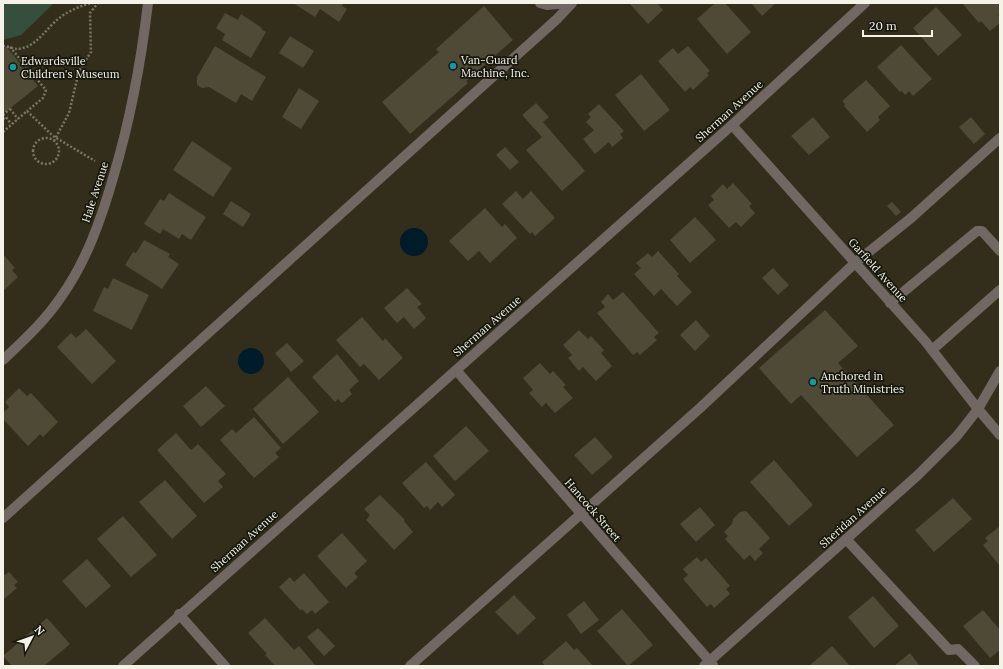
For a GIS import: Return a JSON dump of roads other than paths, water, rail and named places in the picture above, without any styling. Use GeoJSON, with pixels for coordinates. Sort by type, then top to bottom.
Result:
{"type":"FeatureCollection","features":[{"type":"Feature","properties":{"kind":"street","name":"Hale Avenue"},"geometry":{"type":"LineString","coordinates":[[3,360],[32,332],[61,298],[86,257],[106,203],[126,133],[141,62],[148,3]]}},
{"type":"Feature","properties":{"kind":"street"},"geometry":{"type":"LineString","coordinates":[[540,3],[547,6],[564,4]]}},
{"type":"Feature","properties":{"kind":"street"},"geometry":{"type":"LineString","coordinates":[[3,518],[546,30],[572,3]]}},
{"type":"Feature","properties":{"kind":"street","name":"Sherman Avenue"},"geometry":{"type":"LineString","coordinates":[[123,666],[732,125],[865,3]]}},
{"type":"Feature","properties":{"kind":"street","name":"Garfield Avenue"},"geometry":{"type":"LineString","coordinates":[[732,125],[932,350],[978,410],[1000,435]]}},
{"type":"Feature","properties":{"kind":"street"},"geometry":{"type":"LineString","coordinates":[[410,666],[580,513],[700,408],[855,263],[911,218],[1000,138]]}},
{"type":"Feature","properties":{"kind":"street"},"geometry":{"type":"LineString","coordinates":[[890,303],[977,231],[982,231],[1000,251]]}},
{"type":"Feature","properties":{"kind":"street"},"geometry":{"type":"LineString","coordinates":[[932,350],[1000,290]]}},
{"type":"Feature","properties":{"kind":"street","name":"Hancock Street"},"geometry":{"type":"LineString","coordinates":[[456,370],[709,664]]}},
{"type":"Feature","properties":{"kind":"street","name":"Sheridan Avenue"},"geometry":{"type":"LineString","coordinates":[[709,664],[918,475],[957,436],[978,410],[1000,371]]}},
{"type":"Feature","properties":{"kind":"street"},"geometry":{"type":"LineString","coordinates":[[846,539],[949,650],[958,649],[975,666]]}},
{"type":"Feature","properties":{"kind":"street"},"geometry":{"type":"LineString","coordinates":[[180,614],[224,666]]}},
{"type":"Feature","properties":{"kind":"water"},"geometry":{"type":"Polygon","coordinates":[[[414,228],[424,232],[428,242],[424,252],[414,256],[404,252],[400,242],[404,232],[414,228]]]}},
{"type":"Feature","properties":{"kind":"water"},"geometry":{"type":"Polygon","coordinates":[[[251,348],[260,352],[264,361],[260,370],[251,374],[242,370],[238,361],[242,352],[251,348]]]}},
{"type":"Feature","properties":{"kind":"place","name":"Van-Guard Machine, Inc."},"geometry":{"type":"Point","coordinates":[453,66]}},
{"type":"Feature","properties":{"kind":"place","name":"Edwardsville Children's Museum"},"geometry":{"type":"Point","coordinates":[13,67]}},
{"type":"Feature","properties":{"kind":"place","name":"Anchored in Truth Ministries"},"geometry":{"type":"Point","coordinates":[813,382]}}]}
